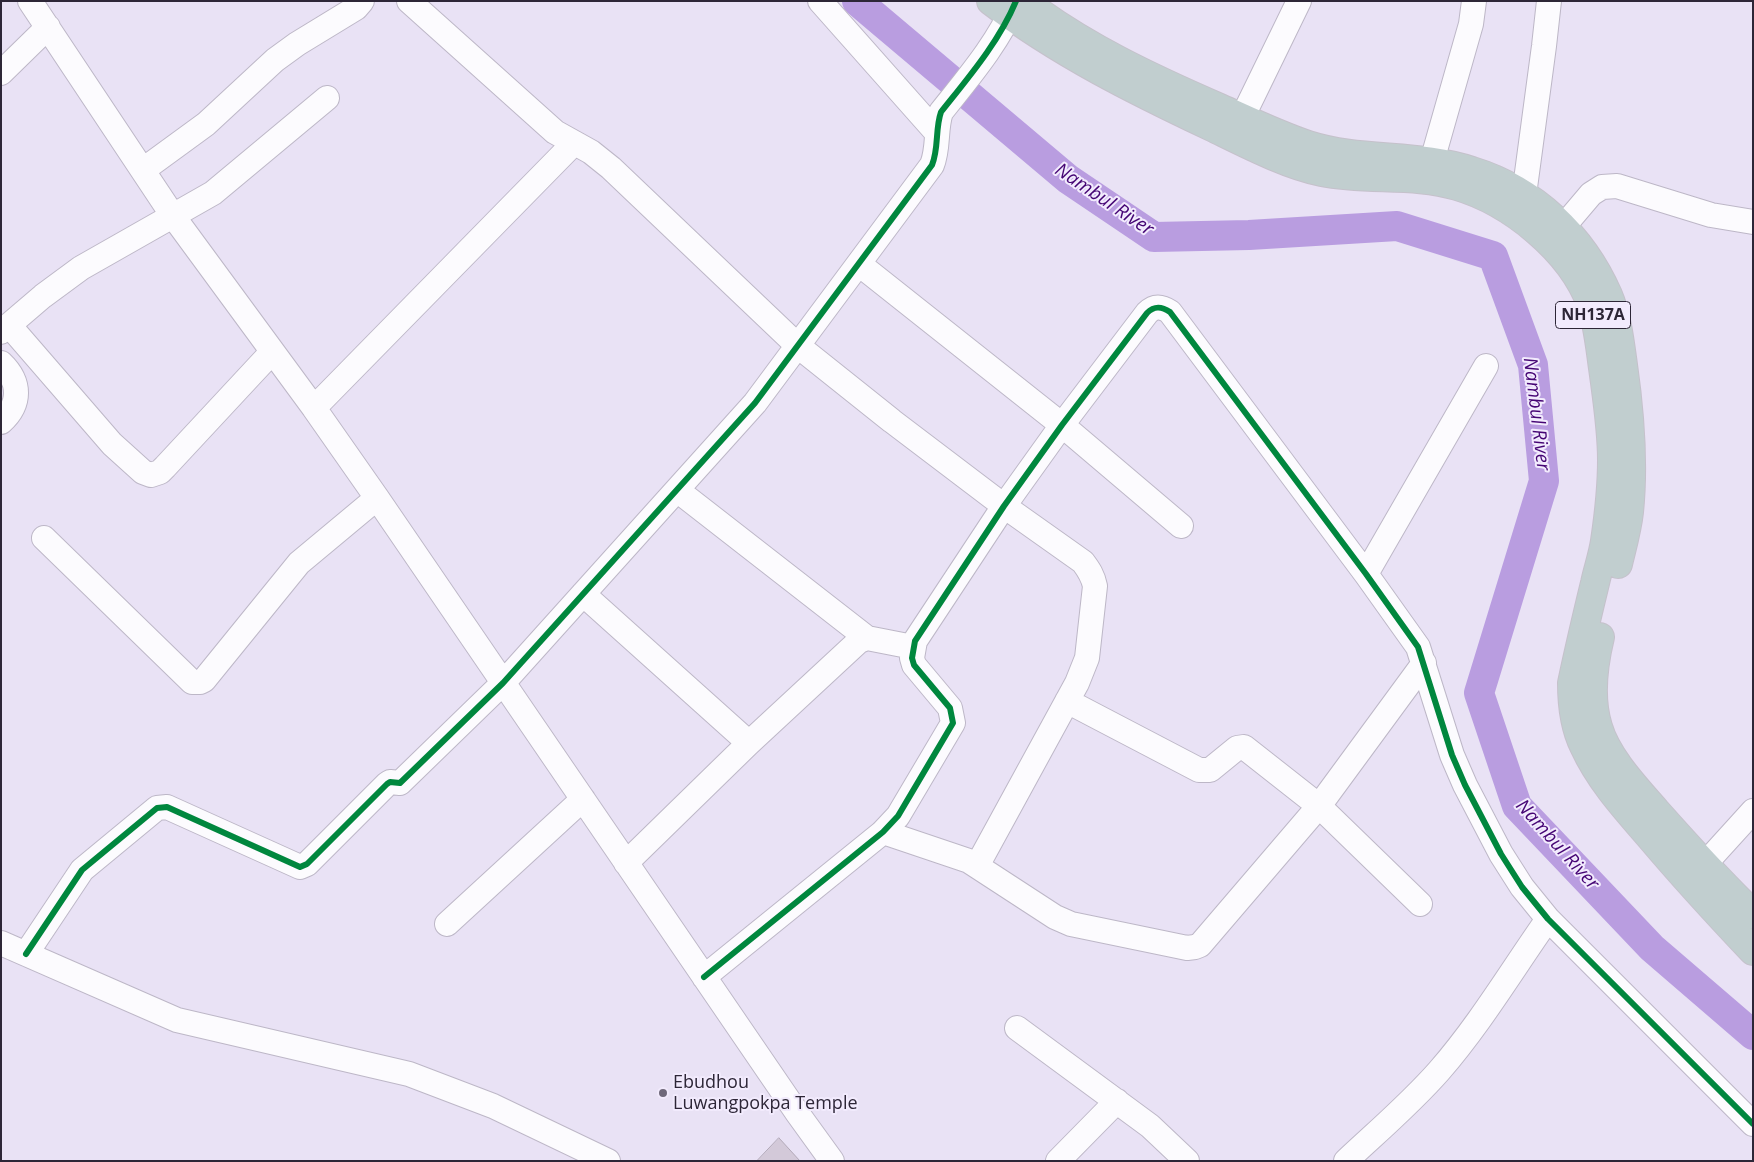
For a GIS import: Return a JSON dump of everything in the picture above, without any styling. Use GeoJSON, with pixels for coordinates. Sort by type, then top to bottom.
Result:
{"type":"FeatureCollection","features":[{"type":"Feature","properties":{"kind":"highway","name":"NH137A"},"geometry":{"type":"LineString","coordinates":[[1010,5],[1045,18],[1097,48],[1174,88],[1307,145],[1430,170],[1457,186],[1506,207],[1532,226],[1554,247],[1578,278],[1591,304],[1600,343],[1612,459],[1610,500],[1604,543],[1572,683],[1575,723],[1584,747],[1608,788],[1704,899],[1753,952]]}},
{"type":"Feature","properties":{"kind":"highway","name":"NH137A"},"geometry":{"type":"LineString","coordinates":[[1010,5],[1078,58],[1126,85],[1242,142],[1321,172],[1354,176],[1430,170],[1470,170],[1502,181],[1536,203],[1578,244],[1609,297],[1620,342],[1627,389],[1631,439],[1628,514],[1594,663],[1593,700],[1598,728],[1608,749],[1634,786],[1704,865],[1753,914]]}},
{"type":"Feature","properties":{"kind":"street"},"geometry":{"type":"LineString","coordinates":[[30,1],[173,216],[378,498],[582,799],[832,1161]]}},
{"type":"Feature","properties":{"kind":"street"},"geometry":{"type":"LineString","coordinates":[[143,170],[206,124],[275,60],[297,44],[356,8],[362,1]]}},
{"type":"Feature","properties":{"kind":"street"},"geometry":{"type":"LineString","coordinates":[[409,1],[555,132],[591,152],[611,168],[798,346],[892,421],[1004,506],[1083,562],[1093,576],[1095,586],[1087,658],[1081,674],[977,866]]}},
{"type":"Feature","properties":{"kind":"street"},"geometry":{"type":"LineString","coordinates":[[820,1],[939,122]]}},
{"type":"Feature","properties":{"kind":"street"},"geometry":{"type":"LineString","coordinates":[[1242,118],[1299,1]]}},
{"type":"Feature","properties":{"kind":"street"},"geometry":{"type":"LineString","coordinates":[[1524,195],[1549,1]]}},
{"type":"Feature","properties":{"kind":"street"},"geometry":{"type":"LineString","coordinates":[[1430,170],[1471,24],[1473,2]]}},
{"type":"Feature","properties":{"kind":"street"},"geometry":{"type":"LineString","coordinates":[[26,954],[82,870],[157,808],[167,807],[300,867],[305,866],[387,784],[390,782],[400,783],[504,683],[755,403],[798,346],[932,165],[936,154],[939,122],[978,66],[1010,5]]}},
{"type":"Feature","properties":{"kind":"street"},"geometry":{"type":"LineString","coordinates":[[1,72],[48,27]]}},
{"type":"Feature","properties":{"kind":"street"},"geometry":{"type":"LineString","coordinates":[[272,352],[165,467],[160,472],[152,475],[143,472],[112,444],[5,329],[43,296],[81,268],[213,193],[327,98]]}},
{"type":"Feature","properties":{"kind":"street"},"geometry":{"type":"LineString","coordinates":[[314,408],[574,143]]}},
{"type":"Feature","properties":{"kind":"street"},"geometry":{"type":"LineString","coordinates":[[1562,227],[1591,194],[1602,187],[1617,186],[1702,212],[1753,222]]}},
{"type":"Feature","properties":{"kind":"street"},"geometry":{"type":"LineString","coordinates":[[859,264],[1062,425],[1181,526]]}},
{"type":"Feature","properties":{"kind":"street"},"geometry":{"type":"LineString","coordinates":[[704,976],[882,832],[898,816],[953,723],[950,708],[914,665],[912,658],[915,641],[1004,506],[1062,425],[1147,313],[1151,309],[1159,307],[1170,312],[1366,574],[1418,647],[1452,755],[1465,785],[1501,854],[1522,886],[1548,919],[1753,1124]]}},
{"type":"Feature","properties":{"kind":"street"},"geometry":{"type":"LineString","coordinates":[[1,364],[10,372],[16,384],[16,396],[12,410],[1,422]]}},
{"type":"Feature","properties":{"kind":"street"},"geometry":{"type":"LineString","coordinates":[[1366,574],[1486,366]]}},
{"type":"Feature","properties":{"kind":"street"},"geometry":{"type":"LineString","coordinates":[[677,490],[867,638],[913,647]]}},
{"type":"Feature","properties":{"kind":"street"},"geometry":{"type":"LineString","coordinates":[[44,538],[192,682],[200,682],[204,680],[299,563],[378,498]]}},
{"type":"Feature","properties":{"kind":"street"},"geometry":{"type":"LineString","coordinates":[[583,594],[749,743]]}},
{"type":"Feature","properties":{"kind":"street"},"geometry":{"type":"LineString","coordinates":[[626,863],[749,743],[857,644],[867,638]]}},
{"type":"Feature","properties":{"kind":"street"},"geometry":{"type":"LineString","coordinates":[[882,832],[959,857],[977,866],[1055,917],[1072,924],[1187,948],[1196,948],[1319,806],[1424,663]]}},
{"type":"Feature","properties":{"kind":"street"},"geometry":{"type":"LineString","coordinates":[[1068,701],[1199,770],[1210,770],[1237,748],[1244,747],[1319,806],[1420,904]]}},
{"type":"Feature","properties":{"kind":"street"},"geometry":{"type":"LineString","coordinates":[[447,924],[582,799]]}},
{"type":"Feature","properties":{"kind":"street"},"geometry":{"type":"LineString","coordinates":[[1704,865],[1753,811]]}},
{"type":"Feature","properties":{"kind":"street"},"geometry":{"type":"LineString","coordinates":[[1346,1161],[1440,1070],[1461,1044],[1548,919]]}},
{"type":"Feature","properties":{"kind":"street"},"geometry":{"type":"LineString","coordinates":[[1,943],[177,1020],[409,1074],[493,1106],[608,1161]]}},
{"type":"Feature","properties":{"kind":"street"},"geometry":{"type":"LineString","coordinates":[[1017,1028],[1150,1126],[1188,1161]]}},
{"type":"Feature","properties":{"kind":"street"},"geometry":{"type":"LineString","coordinates":[[1058,1161],[1117,1101]]}},
{"type":"Feature","properties":{"kind":"building"},"geometry":{"type":"Polygon","coordinates":[[[779,1138],[800,1161],[757,1161],[779,1138]]]}},
{"type":"Feature","properties":{"kind":"waterway","name":"Nambul River"},"geometry":{"type":"LineString","coordinates":[[857,1],[1068,179],[1154,237],[1249,235],[1397,226],[1493,256],[1533,365],[1544,481],[1479,693],[1517,806],[1652,948],[1753,1035]]}},
{"type":"Feature","properties":{"kind":"cycle path"},"geometry":{"type":"LineString","coordinates":[[26,954],[82,870],[157,808],[167,807],[300,867],[307,864],[387,784],[390,782],[400,783],[503,683],[755,403],[932,165],[936,152],[941,112],[992,45],[1016,1]]}},
{"type":"Feature","properties":{"kind":"cycle path"},"geometry":{"type":"LineString","coordinates":[[704,977],[883,832],[898,816],[953,723],[950,708],[914,665],[912,658],[915,641],[1004,506],[1062,425],[1147,313],[1152,309],[1161,308],[1170,312],[1366,574],[1418,647],[1452,755],[1465,785],[1501,854],[1522,887],[1548,919],[1753,1124]]}},
{"type":"Feature","properties":{"kind":"place","name":"Ebudhou Luwangpokpa Temple"},"geometry":{"type":"Point","coordinates":[663,1093]}}]}
